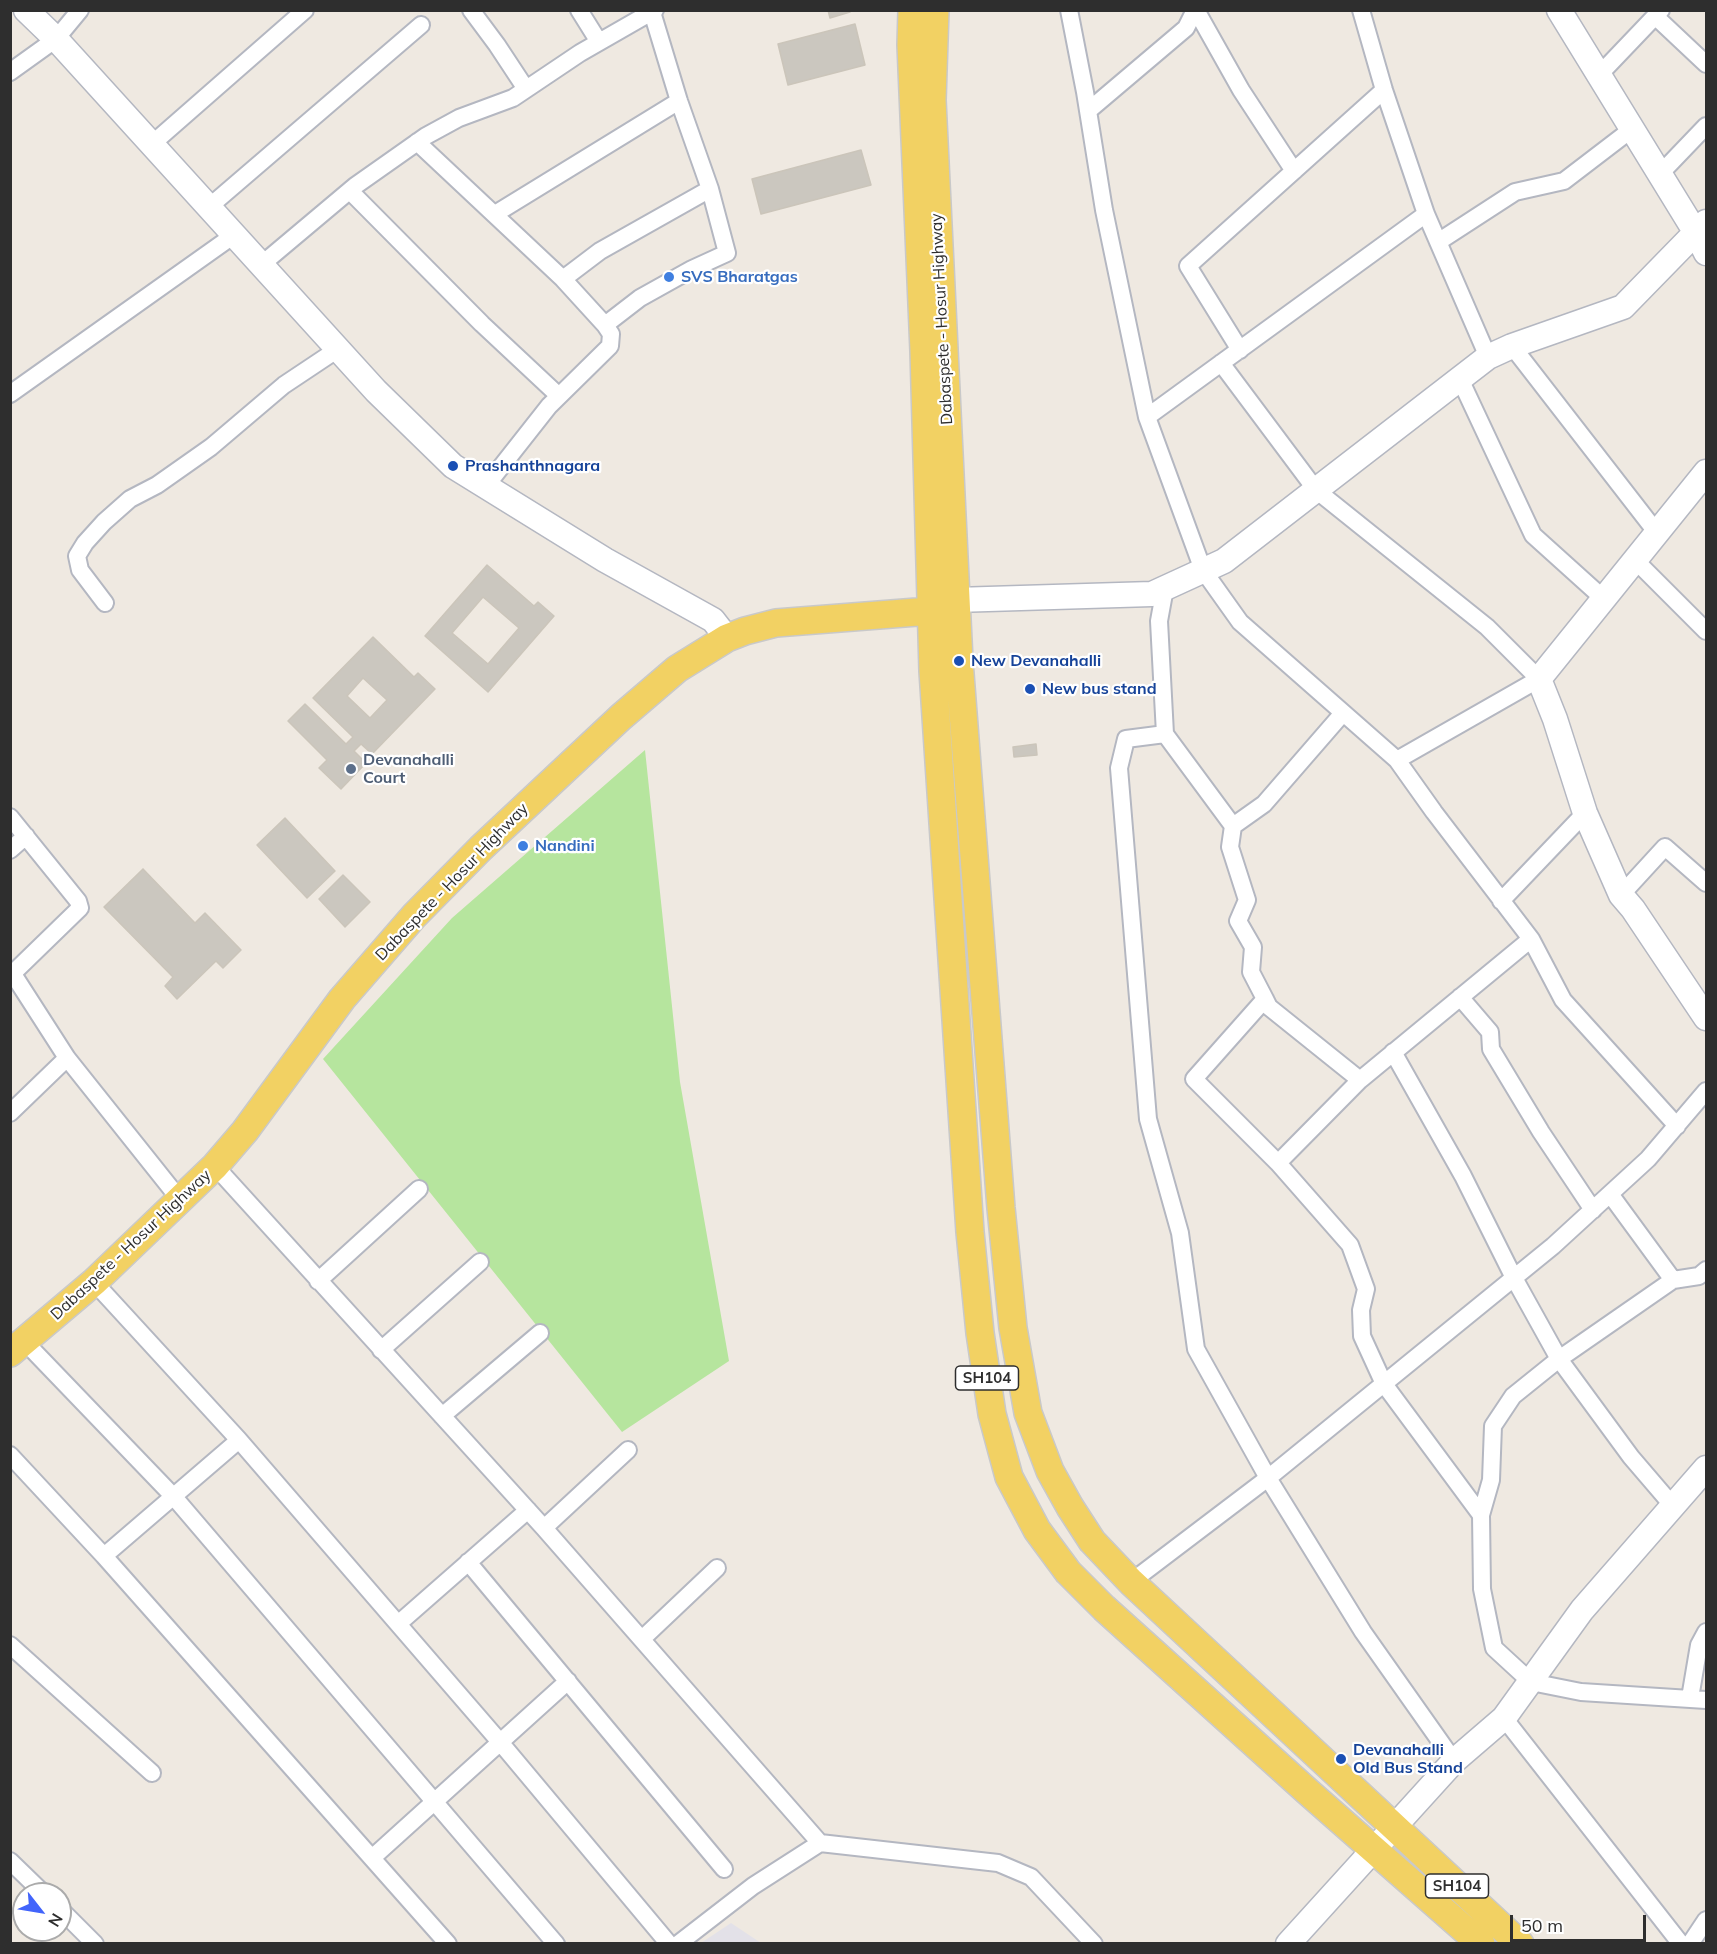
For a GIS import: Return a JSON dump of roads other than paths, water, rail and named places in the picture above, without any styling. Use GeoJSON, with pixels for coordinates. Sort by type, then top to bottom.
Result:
{"type":"FeatureCollection","features":[{"type":"Feature","properties":{"kind":"main road","name":"Dabaspete - Hosur Highway"},"geometry":{"type":"LineString","coordinates":[[912,10],[911,45],[924,351],[930,610]]}},
{"type":"Feature","properties":{"kind":"main road","name":"Dabaspete - Hosur Highway"},"geometry":{"type":"LineString","coordinates":[[18,1347],[94,1282],[215,1167],[245,1131],[342,999],[414,916],[481,848],[621,717],[677,669],[728,638],[745,631],[776,624],[930,610],[955,600],[932,100],[935,10]]}},
{"type":"Feature","properties":{"kind":"main road","name":"SH104"},"geometry":{"type":"LineString","coordinates":[[955,600],[1001,1208],[1013,1328],[1028,1413],[1050,1470],[1070,1508],[1092,1541],[1131,1582],[1520,1944]]}},
{"type":"Feature","properties":{"kind":"main road","name":"SH104"},"geometry":{"type":"LineString","coordinates":[[930,610],[970,1232],[980,1333],[992,1414],[1009,1477],[1037,1530],[1068,1572],[1104,1608],[1481,1944]]}},
{"type":"Feature","properties":{"kind":"street"},"geometry":{"type":"LineString","coordinates":[[26,10],[56,39],[376,391],[453,466],[605,560],[712,620],[728,638]]}},
{"type":"Feature","properties":{"kind":"street"},"geometry":{"type":"LineString","coordinates":[[10,72],[56,39],[80,10]]}},
{"type":"Feature","properties":{"kind":"street"},"geometry":{"type":"LineString","coordinates":[[152,144],[305,10]]}},
{"type":"Feature","properties":{"kind":"street"},"geometry":{"type":"LineString","coordinates":[[471,10],[526,90]]}},
{"type":"Feature","properties":{"kind":"street"},"geometry":{"type":"LineString","coordinates":[[579,10],[599,42]]}},
{"type":"Feature","properties":{"kind":"street"},"geometry":{"type":"LineString","coordinates":[[1088,111],[1186,28],[1195,10]]}},
{"type":"Feature","properties":{"kind":"street"},"geometry":{"type":"LineString","coordinates":[[1195,10],[1241,90],[1294,171]]}},
{"type":"Feature","properties":{"kind":"street"},"geometry":{"type":"LineString","coordinates":[[1361,10],[1384,90],[1426,214],[1488,357]]}},
{"type":"Feature","properties":{"kind":"street"},"geometry":{"type":"LineString","coordinates":[[955,600],[1152,594],[1224,561],[1488,357],[1512,346],[1623,307],[1703,236],[1660,174],[1559,10]]}},
{"type":"Feature","properties":{"kind":"street"},"geometry":{"type":"LineString","coordinates":[[261,265],[350,190],[417,142],[459,118],[513,98],[649,12],[710,189],[727,253],[692,269],[640,298],[604,324]]}},
{"type":"Feature","properties":{"kind":"street"},"geometry":{"type":"LineString","coordinates":[[1075,12],[1104,210],[1147,417],[1203,570],[1240,622],[1397,760],[1501,902],[1531,939],[1563,1000],[1677,1126]]}},
{"type":"Feature","properties":{"kind":"street"},"geometry":{"type":"LineString","coordinates":[[1599,75],[1658,14],[1707,64]]}},
{"type":"Feature","properties":{"kind":"street"},"geometry":{"type":"LineString","coordinates":[[209,207],[421,25]]}},
{"type":"Feature","properties":{"kind":"street"},"geometry":{"type":"LineString","coordinates":[[1240,350],[1188,266],[1384,90]]}},
{"type":"Feature","properties":{"kind":"street"},"geometry":{"type":"LineString","coordinates":[[495,214],[679,100]]}},
{"type":"Feature","properties":{"kind":"street"},"geometry":{"type":"LineString","coordinates":[[1660,174],[1707,126]]}},
{"type":"Feature","properties":{"kind":"street"},"geometry":{"type":"LineString","coordinates":[[1438,242],[1515,192],[1564,181],[1632,129]]}},
{"type":"Feature","properties":{"kind":"street"},"geometry":{"type":"LineString","coordinates":[[417,142],[562,279],[611,334],[610,346],[559,396],[515,447],[486,486]]}},
{"type":"Feature","properties":{"kind":"street"},"geometry":{"type":"LineString","coordinates":[[562,279],[600,252],[710,189]]}},
{"type":"Feature","properties":{"kind":"street"},"geometry":{"type":"LineString","coordinates":[[350,190],[466,308],[559,396]]}},
{"type":"Feature","properties":{"kind":"street"},"geometry":{"type":"LineString","coordinates":[[1147,417],[1426,214]]}},
{"type":"Feature","properties":{"kind":"street"},"geometry":{"type":"LineString","coordinates":[[10,393],[234,235]]}},
{"type":"Feature","properties":{"kind":"street"},"geometry":{"type":"LineString","coordinates":[[1512,346],[1657,533]]}},
{"type":"Feature","properties":{"kind":"street"},"geometry":{"type":"LineString","coordinates":[[105,603],[80,570],[77,556],[85,543],[104,522],[130,499],[157,485],[211,447],[284,385],[338,349]]}},
{"type":"Feature","properties":{"kind":"street"},"geometry":{"type":"LineString","coordinates":[[1221,363],[1316,490],[1487,627],[1539,679],[1556,719],[1585,813],[1621,895],[1633,909],[1707,1018]]}},
{"type":"Feature","properties":{"kind":"street"},"geometry":{"type":"LineString","coordinates":[[1460,379],[1533,535],[1604,599]]}},
{"type":"Feature","properties":{"kind":"street"},"geometry":{"type":"LineString","coordinates":[[1397,760],[1539,679],[1707,472]]}},
{"type":"Feature","properties":{"kind":"street"},"geometry":{"type":"LineString","coordinates":[[1635,560],[1707,631]]}},
{"type":"Feature","properties":{"kind":"street"},"geometry":{"type":"LineString","coordinates":[[1165,588],[1159,621],[1165,734],[1233,826],[1230,847],[1247,900],[1238,921],[1252,947],[1251,972],[1269,1007],[1360,1080]]}},
{"type":"Feature","properties":{"kind":"street"},"geometry":{"type":"LineString","coordinates":[[1233,826],[1264,804],[1343,713]]}},
{"type":"Feature","properties":{"kind":"street"},"geometry":{"type":"LineString","coordinates":[[1165,734],[1126,739],[1119,768],[1148,1119],[1180,1233],[1196,1349],[1268,1478],[1363,1632],[1454,1761]]}},
{"type":"Feature","properties":{"kind":"street"},"geometry":{"type":"LineString","coordinates":[[1501,902],[1585,813]]}},
{"type":"Feature","properties":{"kind":"street"},"geometry":{"type":"LineString","coordinates":[[10,817],[78,901],[80,908],[12,975],[68,1058],[181,1201]]}},
{"type":"Feature","properties":{"kind":"street"},"geometry":{"type":"LineString","coordinates":[[10,850],[26,836]]}},
{"type":"Feature","properties":{"kind":"street"},"geometry":{"type":"LineString","coordinates":[[1621,895],[1665,847],[1705,879]]}},
{"type":"Feature","properties":{"kind":"street"},"geometry":{"type":"LineString","coordinates":[[1278,1163],[1360,1080],[1531,939]]}},
{"type":"Feature","properties":{"kind":"street"},"geometry":{"type":"LineString","coordinates":[[1460,997],[1490,1032],[1491,1049],[1541,1132],[1593,1210]]}},
{"type":"Feature","properties":{"kind":"street"},"geometry":{"type":"LineString","coordinates":[[1264,999],[1194,1078],[1278,1163],[1350,1245],[1366,1289],[1361,1310],[1362,1336],[1384,1384],[1481,1515]]}},
{"type":"Feature","properties":{"kind":"street"},"geometry":{"type":"LineString","coordinates":[[1394,1052],[1463,1176],[1514,1278],[1559,1359],[1631,1456],[1673,1506]]}},
{"type":"Feature","properties":{"kind":"street"},"geometry":{"type":"LineString","coordinates":[[10,1113],[68,1058]]}},
{"type":"Feature","properties":{"kind":"street"},"geometry":{"type":"LineString","coordinates":[[1131,1582],[1268,1478],[1553,1246],[1648,1159],[1707,1091]]}},
{"type":"Feature","properties":{"kind":"street"},"geometry":{"type":"LineString","coordinates":[[215,1167],[528,1510],[820,1843]]}},
{"type":"Feature","properties":{"kind":"street"},"geometry":{"type":"LineString","coordinates":[[318,1281],[419,1189]]}},
{"type":"Feature","properties":{"kind":"street"},"geometry":{"type":"LineString","coordinates":[[1610,1194],[1673,1280]]}},
{"type":"Feature","properties":{"kind":"street"},"geometry":{"type":"LineString","coordinates":[[381,1350],[480,1262]]}},
{"type":"Feature","properties":{"kind":"street"},"geometry":{"type":"LineString","coordinates":[[1707,1270],[1699,1276],[1673,1280],[1559,1359],[1513,1396],[1493,1426],[1491,1480],[1481,1515],[1482,1589],[1494,1648],[1531,1682],[1581,1692],[1698,1699],[1699,1645],[1707,1632]]}},
{"type":"Feature","properties":{"kind":"street"},"geometry":{"type":"LineString","coordinates":[[94,1282],[239,1440],[500,1742],[669,1944]]}},
{"type":"Feature","properties":{"kind":"street"},"geometry":{"type":"LineString","coordinates":[[442,1416],[540,1333]]}},
{"type":"Feature","properties":{"kind":"street"},"geometry":{"type":"LineString","coordinates":[[18,1347],[174,1497],[556,1944]]}},
{"type":"Feature","properties":{"kind":"street"},"geometry":{"type":"LineString","coordinates":[[104,1556],[239,1440]]}},
{"type":"Feature","properties":{"kind":"street"},"geometry":{"type":"LineString","coordinates":[[544,1528],[628,1450]]}},
{"type":"Feature","properties":{"kind":"street"},"geometry":{"type":"LineString","coordinates":[[10,1455],[104,1556],[448,1944]]}},
{"type":"Feature","properties":{"kind":"street"},"geometry":{"type":"LineString","coordinates":[[1288,1944],[1454,1761],[1504,1718],[1582,1610],[1707,1468]]}},
{"type":"Feature","properties":{"kind":"street"},"geometry":{"type":"LineString","coordinates":[[398,1624],[528,1510]]}},
{"type":"Feature","properties":{"kind":"street"},"geometry":{"type":"LineString","coordinates":[[468,1562],[724,1869]]}},
{"type":"Feature","properties":{"kind":"street"},"geometry":{"type":"LineString","coordinates":[[642,1639],[717,1568]]}},
{"type":"Feature","properties":{"kind":"street"},"geometry":{"type":"LineString","coordinates":[[10,1645],[152,1773]]}},
{"type":"Feature","properties":{"kind":"street"},"geometry":{"type":"LineString","coordinates":[[372,1858],[568,1681]]}},
{"type":"Feature","properties":{"kind":"street"},"geometry":{"type":"LineString","coordinates":[[1504,1718],[1681,1944]]}},
{"type":"Feature","properties":{"kind":"street"},"geometry":{"type":"LineString","coordinates":[[678,1944],[753,1886],[820,1843],[998,1863],[1030,1877],[1094,1944]]}},
{"type":"Feature","properties":{"kind":"street"},"geometry":{"type":"LineString","coordinates":[[10,1861],[32,1882]]}},
{"type":"Feature","properties":{"kind":"street"},"geometry":{"type":"LineString","coordinates":[[1690,1944],[1707,1920]]}},
{"type":"Feature","properties":{"kind":"street"},"geometry":{"type":"LineString","coordinates":[[72,1921],[95,1944]]}},
{"type":"Feature","properties":{"kind":"place","name":"SVS Bharatgas"},"geometry":{"type":"Point","coordinates":[669,277]}},
{"type":"Feature","properties":{"kind":"place","name":"Prashanthnagara"},"geometry":{"type":"Point","coordinates":[453,466]}},
{"type":"Feature","properties":{"kind":"place","name":"New Devanahalli"},"geometry":{"type":"Point","coordinates":[959,661]}},
{"type":"Feature","properties":{"kind":"place","name":"New bus stand"},"geometry":{"type":"Point","coordinates":[1030,689]}},
{"type":"Feature","properties":{"kind":"place","name":"Devanahalli Court"},"geometry":{"type":"Point","coordinates":[351,769]}},
{"type":"Feature","properties":{"kind":"place","name":"Nandini"},"geometry":{"type":"Point","coordinates":[523,846]}},
{"type":"Feature","properties":{"kind":"place","name":"Devanahalli Old Bus Stand"},"geometry":{"type":"Point","coordinates":[1341,1759]}}]}
